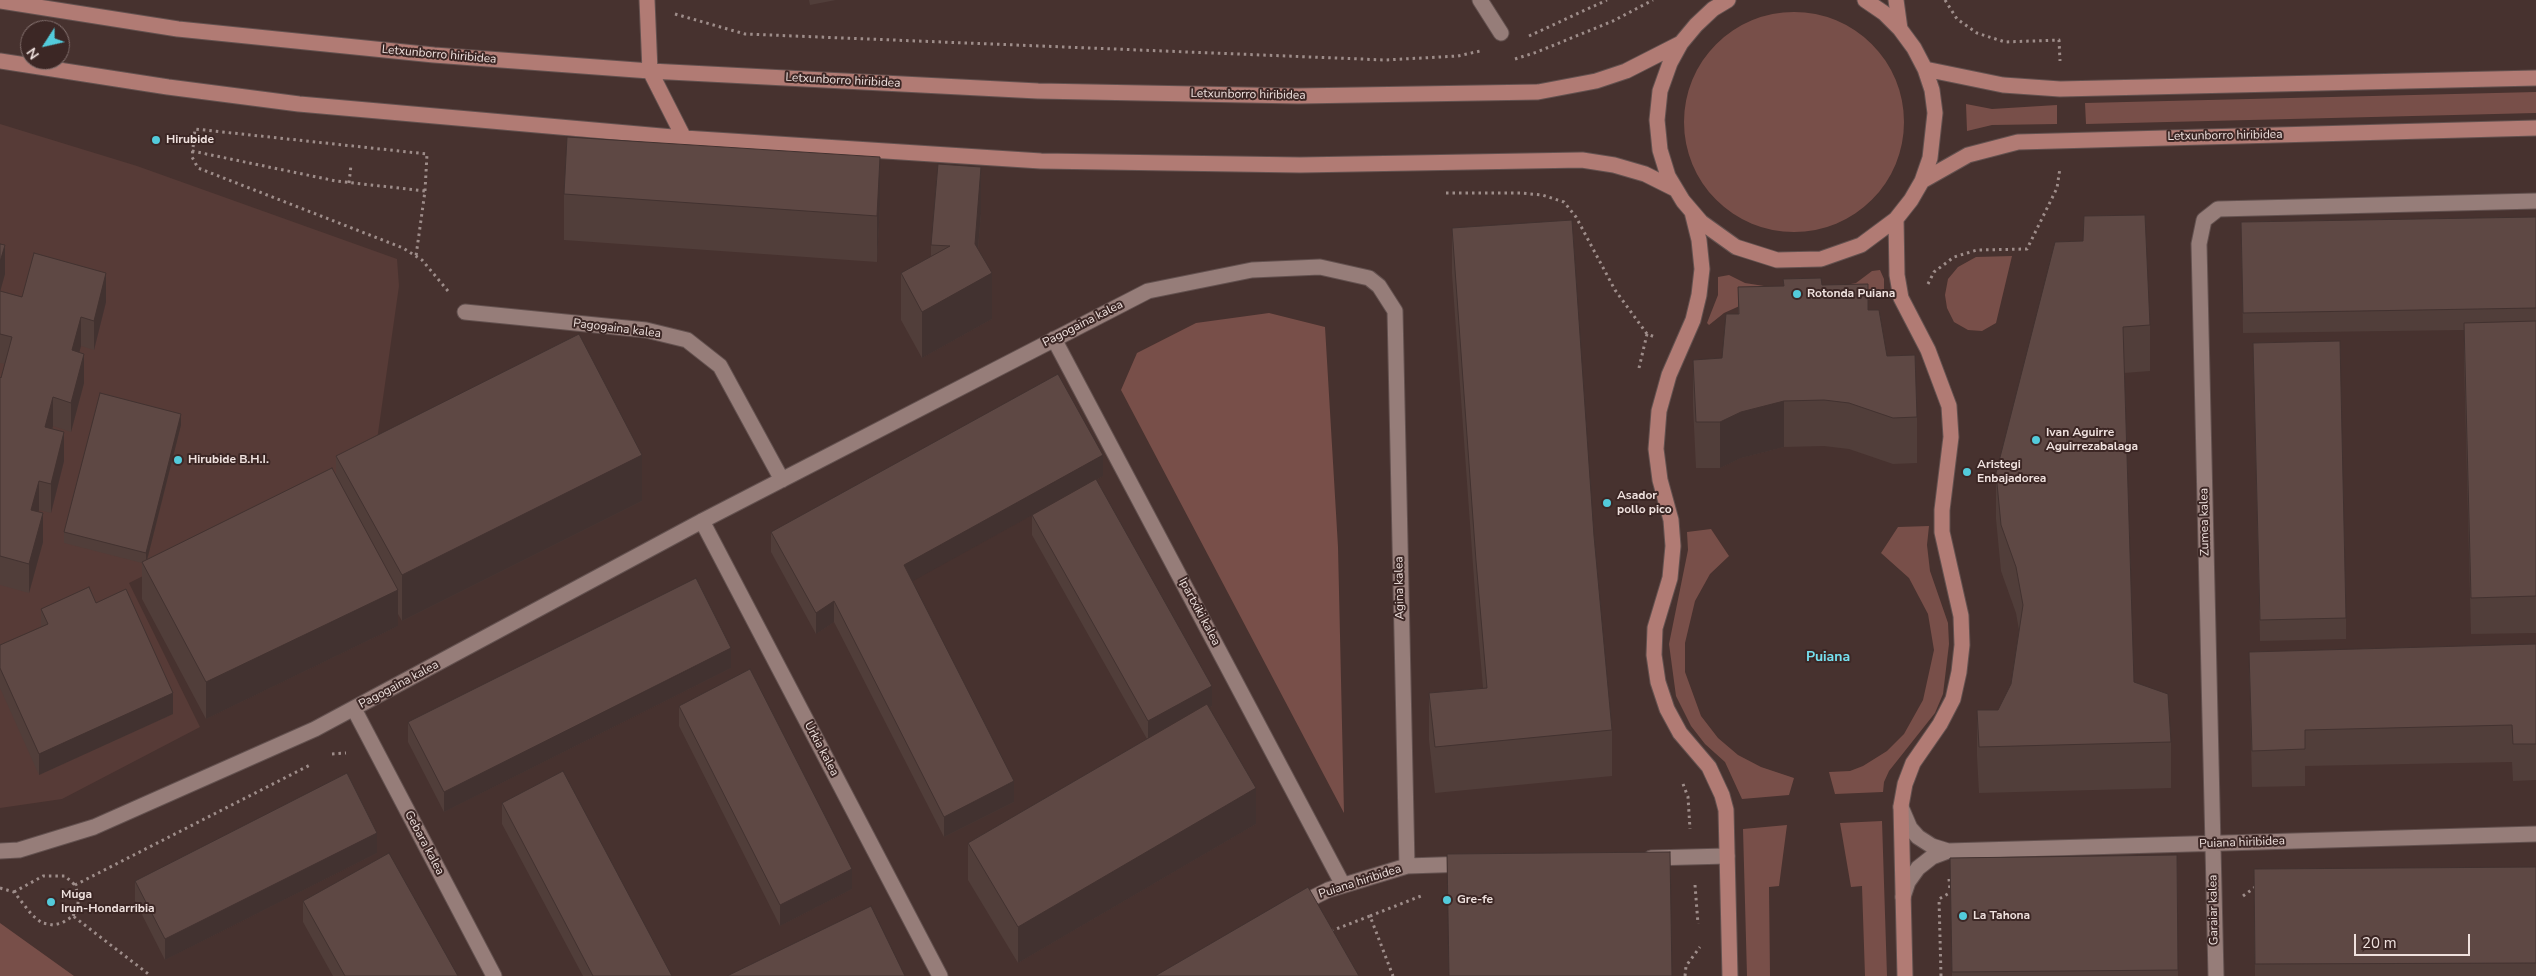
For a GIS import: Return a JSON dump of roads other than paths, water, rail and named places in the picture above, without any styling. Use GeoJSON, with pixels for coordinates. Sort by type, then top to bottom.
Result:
{"type":"FeatureCollection","features":[{"type":"Feature","properties":{"kind":"main road"},"geometry":{"type":"LineString","coordinates":[[1728,0],[1696,25],[1681,43],[1670,63],[1660,91],[1657,120],[1660,150],[1668,176],[1675,189],[1701,222],[1736,247],[1777,260],[1821,259],[1862,244],[1896,218],[1911,200],[1922,180],[1930,158],[1935,113],[1932,90],[1925,69],[1914,48],[1900,29],[1865,0]]}},
{"type":"Feature","properties":{"kind":"main road"},"geometry":{"type":"LineString","coordinates":[[1896,0],[1900,29]]}},
{"type":"Feature","properties":{"kind":"main road","name":"Letxunborro hiribidea"},"geometry":{"type":"LineString","coordinates":[[0,1],[178,29],[302,42],[650,71],[1046,92],[1298,96],[1509,94],[1538,92],[1596,81],[1647,62],[1681,43]]}},
{"type":"Feature","properties":{"kind":"main road"},"geometry":{"type":"LineString","coordinates":[[647,3],[650,71],[684,138]]}},
{"type":"Feature","properties":{"kind":"main road"},"geometry":{"type":"LineString","coordinates":[[0,61],[168,87],[299,104],[684,138],[1041,161],[1300,165],[1582,160],[1614,164],[1645,174],[1675,189]]}},
{"type":"Feature","properties":{"kind":"main road"},"geometry":{"type":"LineString","coordinates":[[1925,69],[2003,85],[2060,89],[2536,78]]}},
{"type":"Feature","properties":{"kind":"main road","name":"Letxunborro hiribidea"},"geometry":{"type":"LineString","coordinates":[[1922,180],[1968,155],[2018,142],[2536,128]]}},
{"type":"Feature","properties":{"kind":"main road"},"geometry":{"type":"LineString","coordinates":[[1692,212],[1699,240],[1702,269],[1700,295],[1693,320],[1669,375],[1658,411],[1656,449],[1660,480],[1671,520],[1673,546],[1670,578],[1655,628],[1654,655],[1658,682],[1667,709],[1680,733],[1709,767],[1722,795],[1726,810],[1730,976]]}},
{"type":"Feature","properties":{"kind":"main road"},"geometry":{"type":"LineString","coordinates":[[1896,218],[1897,275],[1901,298],[1932,358],[1949,406],[1952,437],[1942,510],[1942,532],[1960,616],[1962,645],[1953,699],[1940,724],[1913,763],[1905,784],[1900,806],[1905,976]]}},
{"type":"Feature","properties":{"kind":"street"},"geometry":{"type":"LineString","coordinates":[[1480,0],[1501,33]]}},
{"type":"Feature","properties":{"kind":"street","name":"Zumea kalea"},"geometry":{"type":"LineString","coordinates":[[2213,843],[2199,244],[2204,220],[2218,209],[2536,201]]}},
{"type":"Feature","properties":{"kind":"street","name":"Pagogaina kalea"},"geometry":{"type":"LineString","coordinates":[[0,851],[19,850],[94,827],[315,729],[702,521],[1148,291],[1252,270],[1320,267],[1369,278],[1379,286],[1395,311]]}},
{"type":"Feature","properties":{"kind":"street","name":"Agina kalea"},"geometry":{"type":"LineString","coordinates":[[1395,311],[1407,866]]}},
{"type":"Feature","properties":{"kind":"street","name":"Pagogaina kalea"},"geometry":{"type":"LineString","coordinates":[[465,312],[646,330],[687,340],[720,366],[782,480]]}},
{"type":"Feature","properties":{"kind":"street","name":"Ipartxiki kalea"},"geometry":{"type":"LineString","coordinates":[[1054,339],[1343,885]]}},
{"type":"Feature","properties":{"kind":"street","name":"Urkia kalea"},"geometry":{"type":"LineString","coordinates":[[702,521],[940,976]]}},
{"type":"Feature","properties":{"kind":"street","name":"Gebara kalea"},"geometry":{"type":"LineString","coordinates":[[354,709],[494,976]]}},
{"type":"Feature","properties":{"kind":"street","name":"Puiana hiribidea"},"geometry":{"type":"LineString","coordinates":[[1900,806],[1904,817],[1918,837],[1932,846],[1948,851]]}},
{"type":"Feature","properties":{"kind":"street","name":"Puiana hiribidea"},"geometry":{"type":"LineString","coordinates":[[1902,900],[1908,882],[1918,868],[1932,857],[1948,851],[2536,834]]}},
{"type":"Feature","properties":{"kind":"street","name":"Garaiar kalea"},"geometry":{"type":"LineString","coordinates":[[2213,843],[2216,976]]}},
{"type":"Feature","properties":{"kind":"street"},"geometry":{"type":"LineString","coordinates":[[1636,858],[1727,856]]}},
{"type":"Feature","properties":{"kind":"street","name":"Puiana hiribidea"},"geometry":{"type":"LineString","coordinates":[[1284,913],[1328,890],[1407,866],[1482,863]]}},
{"type":"Feature","properties":{"kind":"place","name":"Hirubide"},"geometry":{"type":"Point","coordinates":[156,140]}},
{"type":"Feature","properties":{"kind":"place","name":"Rotonda Puiana"},"geometry":{"type":"Point","coordinates":[1797,294]}},
{"type":"Feature","properties":{"kind":"place","name":"Ivan Aguirre Aguirrezabalaga"},"geometry":{"type":"Point","coordinates":[2036,440]}},
{"type":"Feature","properties":{"kind":"place","name":"Hirubide B.H.I."},"geometry":{"type":"Point","coordinates":[178,460]}},
{"type":"Feature","properties":{"kind":"place","name":"Aristegi Enbajadorea"},"geometry":{"type":"Point","coordinates":[1967,472]}},
{"type":"Feature","properties":{"kind":"place","name":"Asador pollo pico"},"geometry":{"type":"Point","coordinates":[1607,503]}},
{"type":"Feature","properties":{"kind":"place","name":"Gre-fe"},"geometry":{"type":"Point","coordinates":[1447,900]}},
{"type":"Feature","properties":{"kind":"place","name":"Muga Irun-Hondarribia"},"geometry":{"type":"Point","coordinates":[51,902]}},
{"type":"Feature","properties":{"kind":"place","name":"La Tahona"},"geometry":{"type":"Point","coordinates":[1963,916]}},
{"type":"Feature","properties":{"kind":"district","name":"Puiana"},"geometry":{"type":"Point","coordinates":[1828,658]}}]}
